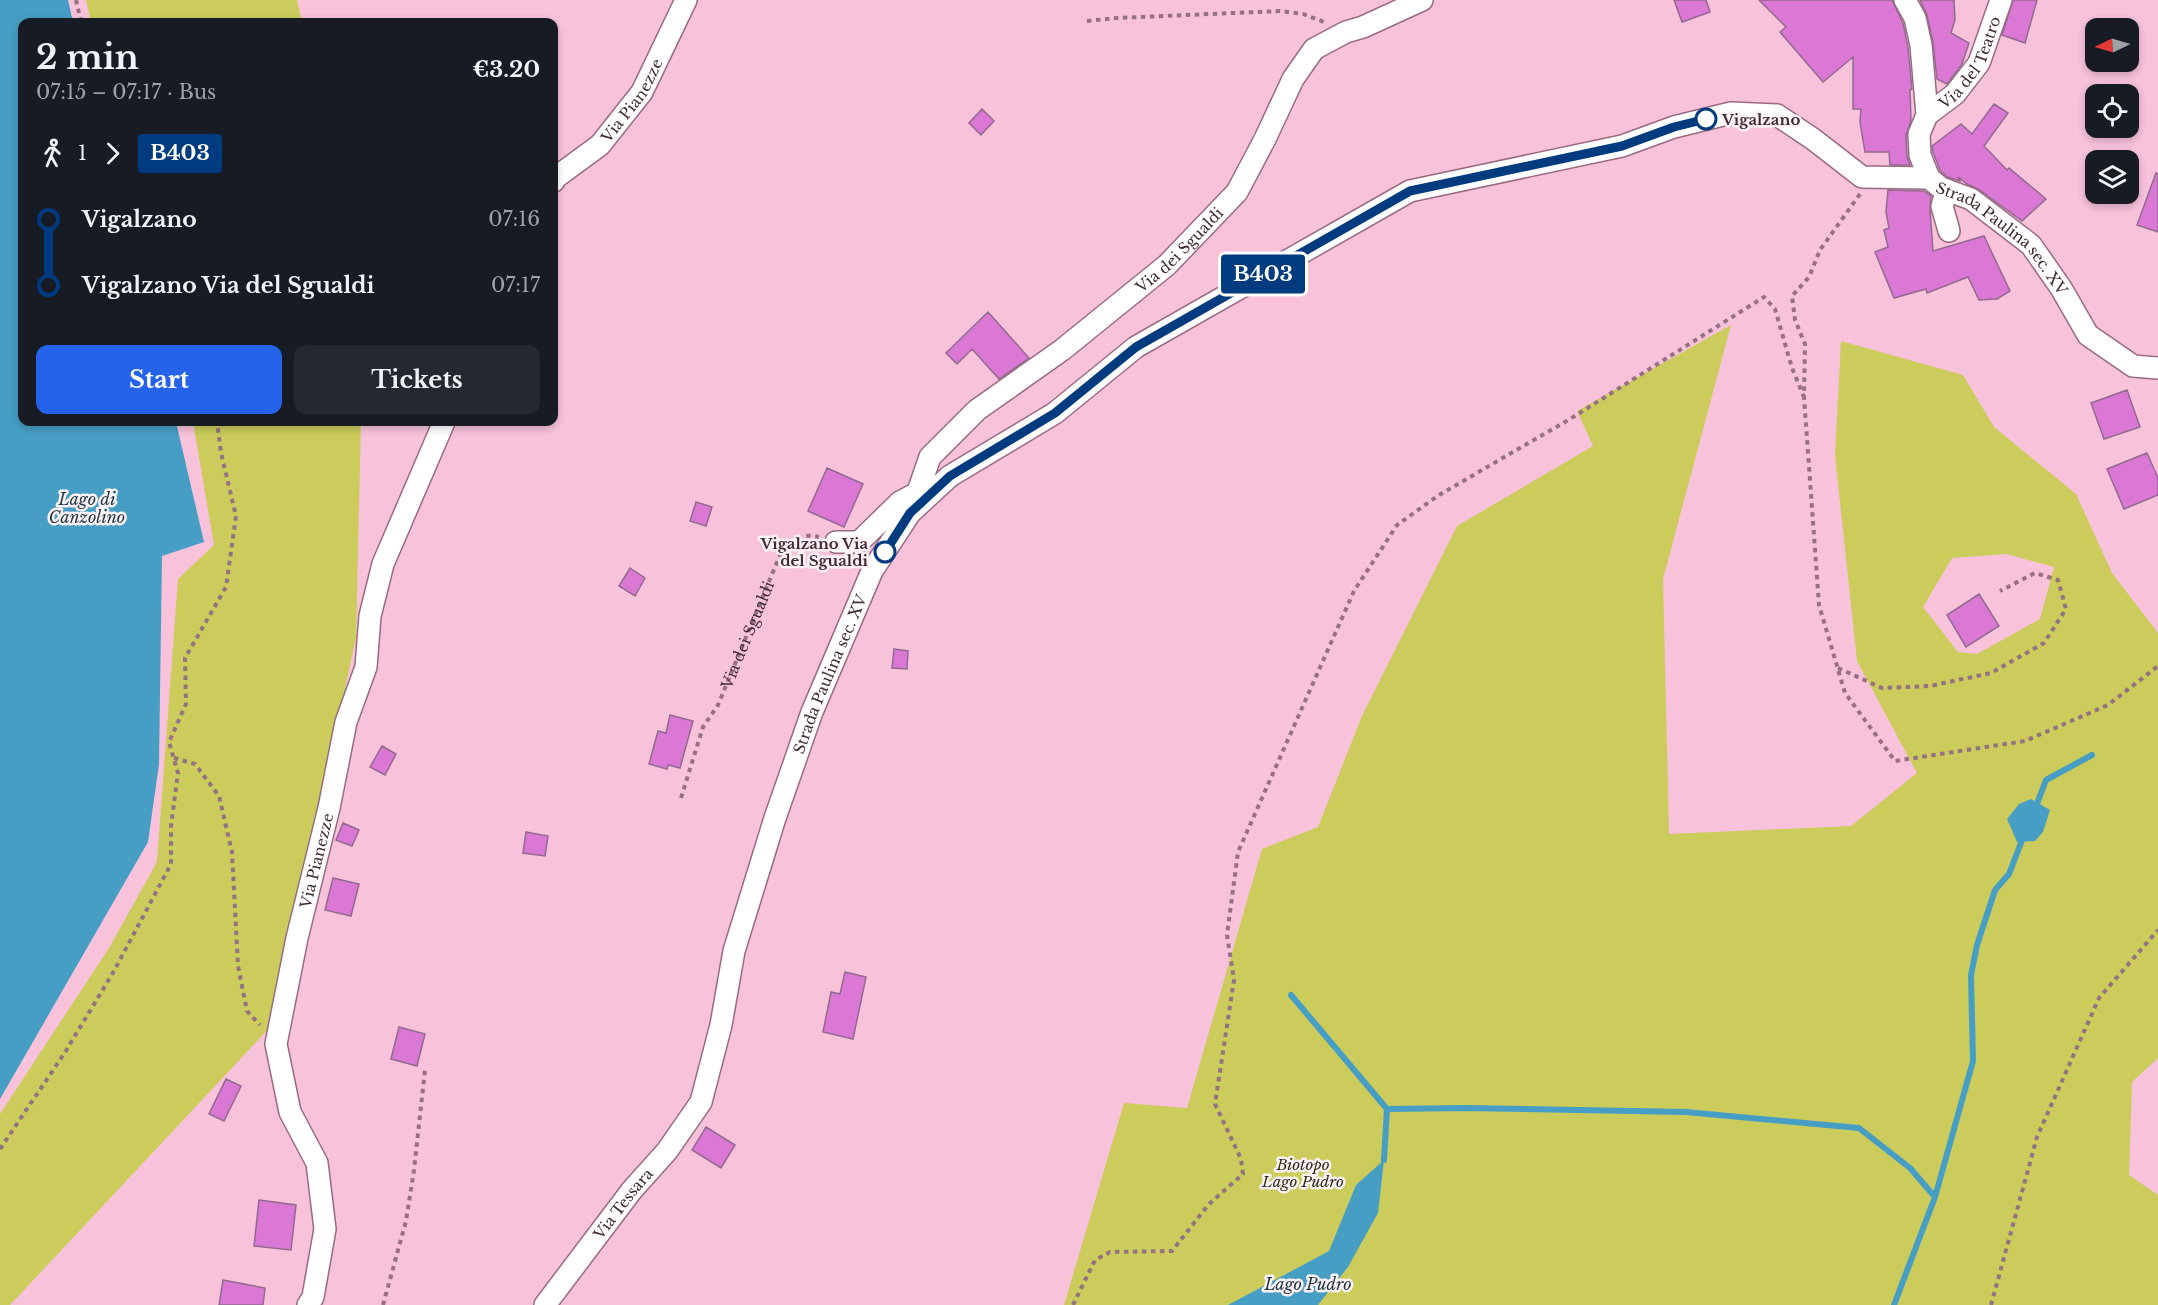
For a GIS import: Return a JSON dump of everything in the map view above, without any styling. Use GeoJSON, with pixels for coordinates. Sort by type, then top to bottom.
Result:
{"type":"FeatureCollection","features":[{"type":"Feature","properties":{"kind":"street","name":"Via Pianezze"},"geometry":{"type":"LineString","coordinates":[[558,178],[600,146],[642,92],[686,0]]}},
{"type":"Feature","properties":{"kind":"street","name":"Via dei Sgualdi"},"geometry":{"type":"LineString","coordinates":[[914,503],[930,457],[977,410],[1062,350],[1167,265],[1237,192],[1293,79],[1314,49],[1346,32],[1363,27],[1422,0]]}},
{"type":"Feature","properties":{"kind":"street"},"geometry":{"type":"LineString","coordinates":[[1905,0],[1915,18],[1921,45],[1927,115],[1919,134],[1920,155],[1929,178]]}},
{"type":"Feature","properties":{"kind":"street","name":"Via del Teatro"},"geometry":{"type":"LineString","coordinates":[[1927,115],[1955,94],[1978,63],[2001,0]]}},
{"type":"Feature","properties":{"kind":"street","name":"Strada Paulina sec. XV"},"geometry":{"type":"LineString","coordinates":[[701,1102],[721,1025],[734,951],[774,818],[812,712],[872,571],[914,503],[950,476],[1055,413],[1136,347],[1410,191],[1622,146],[1674,127],[1731,113],[1777,115],[1813,139],[1862,177],[1929,178],[1941,189],[1971,199],[2031,245],[2061,288],[2088,335],[2133,366],[2158,368]]}},
{"type":"Feature","properties":{"kind":"street"},"geometry":{"type":"LineString","coordinates":[[1947,190],[1942,206],[1949,231]]}},
{"type":"Feature","properties":{"kind":"street","name":"Via Pianezze"},"geometry":{"type":"LineString","coordinates":[[308,1305],[312,1297],[325,1229],[317,1163],[290,1112],[276,1044],[297,938],[329,808],[346,722],[366,667],[370,616],[383,564],[442,426]]}},
{"type":"Feature","properties":{"kind":"street"},"geometry":{"type":"LineString","coordinates":[[836,542],[859,542],[900,502],[914,503]]}},
{"type":"Feature","properties":{"kind":"street","name":"Via Tessara"},"geometry":{"type":"LineString","coordinates":[[545,1305],[632,1190],[667,1151],[701,1102]]}},
{"type":"Feature","properties":{"kind":"path"},"geometry":{"type":"LineString","coordinates":[[76,0],[80,18]]}},
{"type":"Feature","properties":{"kind":"path"},"geometry":{"type":"LineString","coordinates":[[1087,21],[1280,11],[1303,14],[1346,32]]}},
{"type":"Feature","properties":{"kind":"path"},"geometry":{"type":"LineString","coordinates":[[1886,177],[1862,190],[1820,250],[1809,277],[1792,296],[1796,320],[1805,344],[1804,397],[1820,605],[1845,693],[1895,761],[2025,741],[2108,705],[2158,666]]}},
{"type":"Feature","properties":{"kind":"path"},"geometry":{"type":"LineString","coordinates":[[1073,1305],[1095,1260],[1110,1252],[1172,1251],[1209,1204],[1243,1174],[1241,1159],[1215,1104],[1234,980],[1227,935],[1238,852],[1354,591],[1397,525],[1439,495],[1570,419],[1764,297],[1775,309],[1792,368],[1804,397]]}},
{"type":"Feature","properties":{"kind":"path"},"geometry":{"type":"LineString","coordinates":[[0,1149],[64,1054],[114,971],[171,864],[171,826],[178,773],[169,742],[186,704],[184,658],[226,587],[236,516],[220,453],[217,426]]}},
{"type":"Feature","properties":{"kind":"path","name":"Via dei Sgualdi"},"geometry":{"type":"LineString","coordinates":[[681,798],[703,727],[718,705],[780,555],[791,540],[802,535],[836,542]]}},
{"type":"Feature","properties":{"kind":"path"},"geometry":{"type":"LineString","coordinates":[[1838,668],[1882,688],[1930,686],[1991,673],[2044,643],[2066,609],[2058,580],[2035,573],[2000,591]]}},
{"type":"Feature","properties":{"kind":"path"},"geometry":{"type":"LineString","coordinates":[[174,758],[195,764],[219,796],[232,852],[238,966],[247,1011],[276,1044]]}},
{"type":"Feature","properties":{"kind":"path"},"geometry":{"type":"LineString","coordinates":[[1991,1305],[2037,1137],[2089,1019],[2099,998],[2158,930]]}},
{"type":"Feature","properties":{"kind":"path"},"geometry":{"type":"LineString","coordinates":[[383,1305],[406,1221],[425,1070]]}},
{"type":"Feature","properties":{"kind":"green space"},"geometry":{"type":"Polygon","coordinates":[[[86,0],[297,0],[301,18],[90,18],[86,0]]]}},
{"type":"Feature","properties":{"kind":"green space","name":"Biotopo Lago Pudro"},"geometry":{"type":"Polygon","coordinates":[[[1731,325],[1663,579],[1669,834],[1851,826],[1917,773],[1857,661],[1835,455],[1841,341],[1963,375],[1994,427],[2076,494],[2112,573],[2158,633],[2158,1058],[2132,1082],[2129,1175],[2158,1195],[2158,1305],[1064,1305],[1124,1103],[1187,1108],[1262,849],[1318,827],[1362,716],[1457,526],[1593,446],[1577,411],[1731,325]],[[2007,554],[1952,558],[1923,607],[1958,652],[1977,654],[2040,619],[2054,567],[2007,554]]]}},
{"type":"Feature","properties":{"kind":"green space"},"geometry":{"type":"Polygon","coordinates":[[[194,426],[361,426],[356,637],[274,1023],[10,1305],[0,1305],[0,1114],[109,948],[157,862],[178,579],[214,545],[194,426]]]}},
{"type":"Feature","properties":{"kind":"water","name":"Lago di Canzolino"},"geometry":{"type":"Polygon","coordinates":[[[0,0],[68,0],[72,18],[18,18],[18,426],[177,426],[204,542],[162,556],[159,764],[148,842],[0,1099],[0,0]]]}},
{"type":"Feature","properties":{"kind":"water"},"geometry":{"type":"Polygon","coordinates":[[[2031,799],[2050,810],[2043,832],[2035,841],[2017,842],[2007,819],[2019,804],[2031,799]]]}},
{"type":"Feature","properties":{"kind":"water","name":"Lago Pudro"},"geometry":{"type":"Polygon","coordinates":[[[1384,1160],[1378,1213],[1348,1267],[1318,1305],[1228,1305],[1329,1251],[1356,1185],[1384,1160]]]}},
{"type":"Feature","properties":{"kind":"building"},"geometry":{"type":"Polygon","coordinates":[[[1674,0],[1706,0],[1710,12],[1682,22],[1674,0]]]}},
{"type":"Feature","properties":{"kind":"building"},"geometry":{"type":"Polygon","coordinates":[[[1759,0],[1892,0],[1903,23],[1908,47],[1912,89],[1910,90],[1911,121],[1906,135],[1910,165],[1890,165],[1889,152],[1865,152],[1860,122],[1861,109],[1853,109],[1853,57],[1823,82],[1780,32],[1786,27],[1759,0]]]}},
{"type":"Feature","properties":{"kind":"building"},"geometry":{"type":"Polygon","coordinates":[[[1920,0],[1954,0],[1955,20],[1951,33],[1969,43],[1962,64],[1947,84],[1937,79],[1933,42],[1927,15],[1920,0]]]}},
{"type":"Feature","properties":{"kind":"building"},"geometry":{"type":"Polygon","coordinates":[[[2013,0],[2037,0],[2025,43],[2002,35],[2013,0]]]}},
{"type":"Feature","properties":{"kind":"building"},"geometry":{"type":"Polygon","coordinates":[[[1994,104],[2008,113],[1984,146],[2007,170],[2009,168],[2046,199],[2022,221],[1958,177],[1960,181],[1947,177],[1940,170],[1933,152],[1932,146],[1961,124],[1972,134],[1994,104]]]}},
{"type":"Feature","properties":{"kind":"building"},"geometry":{"type":"Polygon","coordinates":[[[982,109],[994,121],[981,135],[969,123],[982,109]]]}},
{"type":"Feature","properties":{"kind":"building"},"geometry":{"type":"Polygon","coordinates":[[[2156,173],[2158,174],[2158,232],[2137,225],[2156,173]]]}},
{"type":"Feature","properties":{"kind":"building"},"geometry":{"type":"Polygon","coordinates":[[[1888,190],[1924,191],[1931,196],[1933,251],[1984,236],[2010,291],[1997,299],[1979,300],[1968,277],[1927,293],[1926,289],[1894,298],[1875,252],[1888,247],[1884,230],[1889,228],[1886,212],[1888,190]]]}},
{"type":"Feature","properties":{"kind":"building"},"geometry":{"type":"Polygon","coordinates":[[[988,312],[1029,358],[999,379],[972,349],[957,364],[946,353],[988,312]]]}},
{"type":"Feature","properties":{"kind":"building"},"geometry":{"type":"Polygon","coordinates":[[[2127,390],[2140,427],[2104,439],[2091,403],[2127,390]]]}},
{"type":"Feature","properties":{"kind":"building"},"geometry":{"type":"Polygon","coordinates":[[[2147,453],[2158,478],[2158,495],[2124,509],[2107,469],[2147,453]]]}},
{"type":"Feature","properties":{"kind":"building"},"geometry":{"type":"Polygon","coordinates":[[[827,468],[863,484],[844,527],[808,511],[827,468]]]}},
{"type":"Feature","properties":{"kind":"building"},"geometry":{"type":"Polygon","coordinates":[[[696,502],[712,507],[706,526],[690,521],[696,502]]]}},
{"type":"Feature","properties":{"kind":"building"},"geometry":{"type":"Polygon","coordinates":[[[630,568],[645,578],[635,596],[619,586],[630,568]]]}},
{"type":"Feature","properties":{"kind":"building"},"geometry":{"type":"Polygon","coordinates":[[[1979,594],[1999,626],[1966,647],[1947,615],[1979,594]]]}},
{"type":"Feature","properties":{"kind":"building"},"geometry":{"type":"Polygon","coordinates":[[[894,649],[908,651],[907,669],[892,668],[894,649]]]}},
{"type":"Feature","properties":{"kind":"building"},"geometry":{"type":"Polygon","coordinates":[[[670,715],[693,721],[680,768],[668,765],[667,769],[649,764],[658,731],[666,733],[670,715]]]}},
{"type":"Feature","properties":{"kind":"building"},"geometry":{"type":"Polygon","coordinates":[[[382,746],[396,754],[385,775],[370,767],[382,746]]]}},
{"type":"Feature","properties":{"kind":"building"},"geometry":{"type":"Polygon","coordinates":[[[343,823],[359,830],[352,846],[336,840],[343,823]]]}},
{"type":"Feature","properties":{"kind":"building"},"geometry":{"type":"Polygon","coordinates":[[[526,832],[548,836],[545,856],[523,853],[526,832]]]}},
{"type":"Feature","properties":{"kind":"building"},"geometry":{"type":"Polygon","coordinates":[[[333,878],[359,884],[351,916],[325,910],[333,878]]]}},
{"type":"Feature","properties":{"kind":"building"},"geometry":{"type":"Polygon","coordinates":[[[845,972],[866,977],[853,1039],[823,1032],[831,992],[840,994],[845,972]]]}},
{"type":"Feature","properties":{"kind":"building"},"geometry":{"type":"Polygon","coordinates":[[[399,1027],[425,1034],[417,1066],[391,1059],[399,1027]]]}},
{"type":"Feature","properties":{"kind":"building"},"geometry":{"type":"Polygon","coordinates":[[[226,1079],[241,1086],[224,1121],[209,1114],[226,1079]]]}},
{"type":"Feature","properties":{"kind":"building"},"geometry":{"type":"Polygon","coordinates":[[[706,1127],[735,1145],[721,1168],[692,1150],[706,1127]]]}},
{"type":"Feature","properties":{"kind":"building"},"geometry":{"type":"Polygon","coordinates":[[[259,1200],[296,1205],[291,1250],[254,1246],[259,1200]]]}},
{"type":"Feature","properties":{"kind":"building"},"geometry":{"type":"Polygon","coordinates":[[[223,1280],[265,1288],[263,1305],[219,1305],[223,1280]]]}},
{"type":"Feature","properties":{"kind":"waterway"},"geometry":{"type":"LineString","coordinates":[[2035,809],[2046,780],[2092,755]]}},
{"type":"Feature","properties":{"kind":"waterway"},"geometry":{"type":"LineString","coordinates":[[1894,1305],[1935,1197],[1973,1061],[1971,975],[1977,945],[1995,890],[2009,874],[2024,835]]}},
{"type":"Feature","properties":{"kind":"waterway"},"geometry":{"type":"LineString","coordinates":[[1291,995],[1387,1109],[1384,1160]]}},
{"type":"Feature","properties":{"kind":"waterway"},"geometry":{"type":"LineString","coordinates":[[1387,1109],[1686,1112],[1859,1128],[1910,1168],[1935,1197]]}},
{"type":"Feature","properties":{"kind":"bus line","name":"B403"},"geometry":{"type":"LineString","coordinates":[[885,552],[910,513],[950,476],[1055,413],[1136,347],[1410,191],[1622,146],[1674,127],[1706,119]]}},
{"type":"Feature","properties":{"kind":"place","name":"Vigalzano"},"geometry":{"type":"Point","coordinates":[1706,119]}},
{"type":"Feature","properties":{"kind":"place","name":"Vigalzano Via del Sgualdi"},"geometry":{"type":"Point","coordinates":[885,552]}}]}
